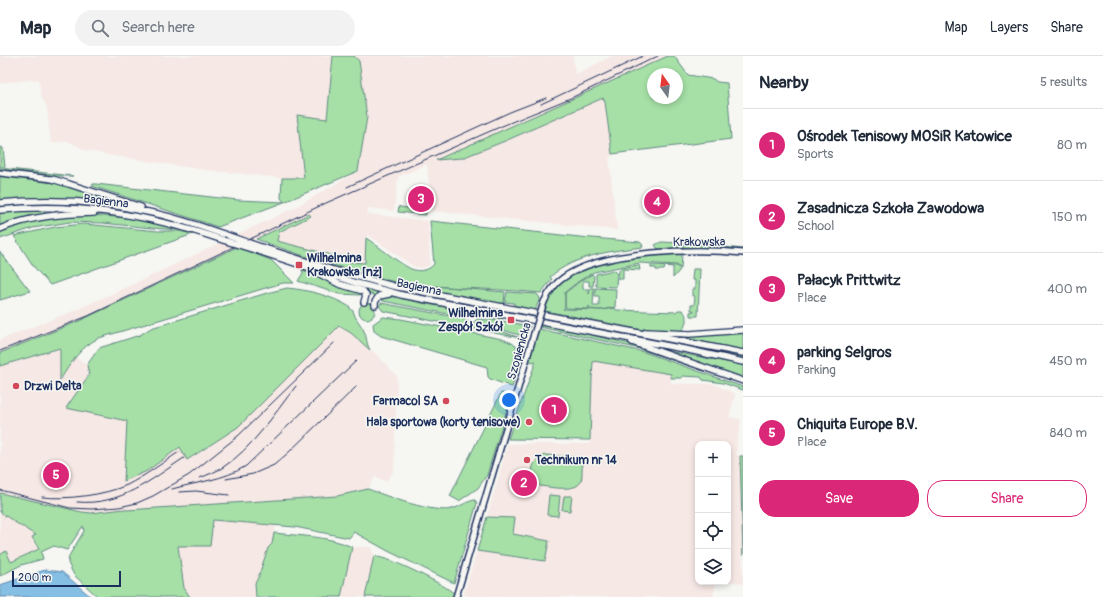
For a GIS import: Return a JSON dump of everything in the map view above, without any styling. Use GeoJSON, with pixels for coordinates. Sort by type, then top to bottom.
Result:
{"type":"FeatureCollection","features":[{"type":"Feature","properties":{"kind":"main road"},"geometry":{"type":"LineString","coordinates":[[52,179],[144,208],[153,213]]}},
{"type":"Feature","properties":{"kind":"main road","name":"Bagienna"},"geometry":{"type":"LineString","coordinates":[[0,203],[63,201],[111,205],[153,213],[212,231],[313,269],[356,283],[402,295],[743,362]]}},
{"type":"Feature","properties":{"kind":"main road","name":"Bagienna"},"geometry":{"type":"LineString","coordinates":[[0,210],[55,208],[116,213],[165,222],[216,237],[225,237]]}},
{"type":"Feature","properties":{"kind":"main road"},"geometry":{"type":"LineString","coordinates":[[0,229],[47,216],[116,213]]}},
{"type":"Feature","properties":{"kind":"main road","name":"Bagienna"},"geometry":{"type":"LineString","coordinates":[[256,248],[393,286],[743,353]]}},
{"type":"Feature","properties":{"kind":"main road"},"geometry":{"type":"LineString","coordinates":[[313,269],[339,284],[363,291],[366,295],[364,302]]}},
{"type":"Feature","properties":{"kind":"main road"},"geometry":{"type":"LineString","coordinates":[[375,305],[377,298],[383,294],[402,295]]}},
{"type":"Feature","properties":{"kind":"main road"},"geometry":{"type":"LineString","coordinates":[[626,331],[690,334],[743,330]]}},
{"type":"Feature","properties":{"kind":"main road"},"geometry":{"type":"LineString","coordinates":[[611,335],[743,381]]}},
{"type":"Feature","properties":{"kind":"street"},"geometry":{"type":"LineString","coordinates":[[0,173],[52,179]]}},
{"type":"Feature","properties":{"kind":"street","name":"Krakowska"},"geometry":{"type":"LineString","coordinates":[[654,253],[719,251],[743,253]]}},
{"type":"Feature","properties":{"kind":"street","name":"Szopienicka"},"geometry":{"type":"LineString","coordinates":[[458,596],[534,334],[544,302],[550,291],[557,282],[578,269],[594,263],[620,257],[654,253]]}},
{"type":"Feature","properties":{"kind":"shaded area"},"geometry":{"type":"Polygon","coordinates":[[[0,56],[333,56],[327,119],[297,115],[304,178],[282,178],[205,170],[108,155],[85,150],[68,141],[51,143],[47,107],[41,96],[39,79],[0,83],[0,56]]]}},
{"type":"Feature","properties":{"kind":"shaded area"},"geometry":{"type":"Polygon","coordinates":[[[354,56],[573,56],[575,75],[612,56],[668,56],[437,160],[462,158],[603,98],[605,102],[612,154],[609,159],[617,230],[432,211],[427,164],[398,177],[394,211],[368,208],[367,214],[428,221],[430,264],[428,266],[421,268],[413,266],[367,234],[365,263],[349,262],[343,259],[343,256],[332,255],[277,241],[279,232],[311,216],[310,215],[79,322],[0,353],[0,340],[76,310],[138,282],[298,206],[358,171],[367,117],[359,61],[354,56]]]}},
{"type":"Feature","properties":{"kind":"shaded area"},"geometry":{"type":"Polygon","coordinates":[[[339,326],[351,333],[379,357],[397,376],[394,470],[386,482],[375,476],[368,489],[337,496],[91,513],[0,495],[0,366],[62,348],[87,365],[89,375],[66,408],[127,421],[124,481],[147,471],[181,447],[188,460],[238,427],[339,326]]]}},
{"type":"Feature","properties":{"kind":"shaded area"},"geometry":{"type":"Polygon","coordinates":[[[593,360],[671,374],[671,384],[714,384],[735,394],[729,417],[741,420],[736,454],[740,456],[743,584],[731,582],[731,441],[695,441],[695,585],[715,585],[713,597],[469,597],[464,594],[477,551],[537,561],[549,541],[513,534],[515,518],[487,517],[508,444],[590,444],[593,360]]]}},
{"type":"Feature","properties":{"kind":"shaded area"},"geometry":{"type":"Polygon","coordinates":[[[0,512],[36,535],[32,537],[39,550],[10,562],[6,552],[0,555],[0,512]]]}},
{"type":"Feature","properties":{"kind":"shaded area"},"geometry":{"type":"Polygon","coordinates":[[[213,520],[276,525],[272,544],[255,583],[256,597],[190,597],[184,588],[178,545],[209,545],[213,520]]]}},
{"type":"Feature","properties":{"kind":"shaded area"},"geometry":{"type":"Polygon","coordinates":[[[352,547],[371,547],[374,556],[365,597],[341,597],[352,547]]]}},
{"type":"Feature","properties":{"kind":"green space"},"geometry":{"type":"Polygon","coordinates":[[[333,56],[354,56],[359,61],[367,117],[358,171],[284,202],[281,198],[282,178],[304,178],[297,115],[327,119],[333,56]]]}},
{"type":"Feature","properties":{"kind":"green space"},"geometry":{"type":"Polygon","coordinates":[[[668,56],[674,56],[683,68],[647,68],[647,104],[683,104],[683,68],[688,75],[727,83],[731,139],[612,154],[605,102],[603,98],[462,158],[436,160],[668,56]]]}},
{"type":"Feature","properties":{"kind":"green space"},"geometry":{"type":"Polygon","coordinates":[[[0,147],[3,148],[5,167],[0,167],[0,147]]]}},
{"type":"Feature","properties":{"kind":"green space"},"geometry":{"type":"Polygon","coordinates":[[[0,168],[73,176],[51,176],[0,171],[0,168]]]}},
{"type":"Feature","properties":{"kind":"green space"},"geometry":{"type":"Polygon","coordinates":[[[0,175],[62,184],[128,205],[0,201],[0,175]]]}},
{"type":"Feature","properties":{"kind":"green space"},"geometry":{"type":"Polygon","coordinates":[[[93,184],[96,184],[238,200],[284,202],[218,227],[92,186],[93,184]]]}},
{"type":"Feature","properties":{"kind":"green space"},"geometry":{"type":"Polygon","coordinates":[[[426,201],[426,215],[398,212],[399,206],[423,210],[424,202],[426,201]]]}},
{"type":"Feature","properties":{"kind":"green space"},"geometry":{"type":"Polygon","coordinates":[[[35,210],[67,211],[30,217],[0,227],[0,212],[35,210]]]}},
{"type":"Feature","properties":{"kind":"green space"},"geometry":{"type":"Polygon","coordinates":[[[309,214],[311,216],[279,232],[277,241],[332,255],[343,256],[343,259],[349,259],[349,262],[365,263],[366,238],[406,266],[417,270],[427,269],[434,264],[430,221],[640,242],[643,247],[606,252],[582,259],[550,277],[552,279],[541,293],[413,284],[395,282],[329,264],[256,239],[309,214]]]}},
{"type":"Feature","properties":{"kind":"green space"},"geometry":{"type":"Polygon","coordinates":[[[84,215],[133,219],[180,230],[102,223],[70,222],[33,228],[0,239],[0,232],[21,225],[32,222],[84,215]]]}},
{"type":"Feature","properties":{"kind":"green space"},"geometry":{"type":"Polygon","coordinates":[[[84,224],[158,231],[179,231],[193,234],[50,285],[34,267],[14,236],[55,227],[84,224]]]}},
{"type":"Feature","properties":{"kind":"green space"},"geometry":{"type":"Polygon","coordinates":[[[661,242],[682,243],[682,250],[658,249],[655,245],[661,242]]]}},
{"type":"Feature","properties":{"kind":"green space"},"geometry":{"type":"Polygon","coordinates":[[[684,243],[743,249],[743,250],[683,250],[684,243]]]}},
{"type":"Feature","properties":{"kind":"green space"},"geometry":{"type":"Polygon","coordinates":[[[267,246],[356,273],[399,283],[505,292],[504,303],[492,303],[388,282],[327,266],[267,246]]]}},
{"type":"Feature","properties":{"kind":"green space"},"geometry":{"type":"Polygon","coordinates":[[[237,247],[271,260],[294,283],[283,283],[99,338],[81,351],[60,380],[60,348],[0,366],[0,353],[79,321],[237,247]]]}},
{"type":"Feature","properties":{"kind":"green space"},"geometry":{"type":"Polygon","coordinates":[[[0,252],[30,291],[0,300],[0,252]]]}},
{"type":"Feature","properties":{"kind":"green space"},"geometry":{"type":"Polygon","coordinates":[[[682,254],[681,269],[677,265],[640,263],[594,272],[565,292],[565,308],[563,309],[601,310],[615,308],[616,310],[676,312],[678,310],[682,310],[686,315],[686,321],[682,330],[668,332],[638,329],[545,311],[549,298],[556,287],[567,277],[581,270],[615,260],[682,254]]]}},
{"type":"Feature","properties":{"kind":"green space"},"geometry":{"type":"Polygon","coordinates":[[[639,265],[640,270],[623,269],[623,279],[618,279],[621,268],[639,265]]]}},
{"type":"Feature","properties":{"kind":"green space"},"geometry":{"type":"Polygon","coordinates":[[[651,265],[677,266],[680,270],[673,278],[673,267],[665,266],[664,270],[656,270],[656,268],[651,268],[651,265]]]}},
{"type":"Feature","properties":{"kind":"green space"},"geometry":{"type":"Polygon","coordinates":[[[693,269],[700,269],[698,316],[690,316],[690,312],[694,311],[691,310],[691,305],[694,305],[695,296],[692,296],[692,289],[695,289],[695,280],[692,280],[693,269]]]}},
{"type":"Feature","properties":{"kind":"green space"},"geometry":{"type":"Polygon","coordinates":[[[302,270],[361,293],[360,295],[339,294],[298,281],[303,273],[302,270]]]}},
{"type":"Feature","properties":{"kind":"green space"},"geometry":{"type":"Polygon","coordinates":[[[614,270],[617,273],[616,287],[596,286],[596,274],[614,270]]]}},
{"type":"Feature","properties":{"kind":"green space"},"geometry":{"type":"Polygon","coordinates":[[[592,274],[594,276],[593,286],[589,286],[589,281],[583,281],[583,289],[589,289],[589,294],[590,288],[594,288],[593,306],[599,306],[599,296],[595,296],[595,288],[616,289],[615,307],[601,310],[589,309],[589,306],[588,309],[566,308],[565,293],[592,274]]]}},
{"type":"Feature","properties":{"kind":"green space"},"geometry":{"type":"Polygon","coordinates":[[[333,278],[382,293],[377,296],[344,284],[333,278]]]}},
{"type":"Feature","properties":{"kind":"green space"},"geometry":{"type":"Polygon","coordinates":[[[287,288],[320,294],[350,307],[364,331],[370,350],[351,333],[339,326],[238,427],[187,460],[180,447],[147,471],[124,481],[127,421],[66,408],[89,375],[87,365],[99,348],[140,335],[151,328],[287,288]]]}},
{"type":"Feature","properties":{"kind":"green space"},"geometry":{"type":"Polygon","coordinates":[[[507,292],[537,294],[540,298],[535,311],[514,305],[514,303],[505,302],[507,292]]]}},
{"type":"Feature","properties":{"kind":"green space"},"geometry":{"type":"Polygon","coordinates":[[[386,295],[432,305],[479,312],[503,319],[448,314],[383,301],[380,297],[386,295]]]}},
{"type":"Feature","properties":{"kind":"green space"},"geometry":{"type":"Polygon","coordinates":[[[367,303],[374,308],[375,311],[370,318],[367,319],[360,314],[359,311],[364,304],[367,303]]]}},
{"type":"Feature","properties":{"kind":"green space"},"geometry":{"type":"Polygon","coordinates":[[[381,303],[460,318],[520,338],[383,311],[379,306],[381,303]]]}},
{"type":"Feature","properties":{"kind":"green space"},"geometry":{"type":"Polygon","coordinates":[[[383,317],[401,319],[502,339],[512,343],[517,347],[518,370],[512,387],[490,379],[488,377],[487,367],[381,336],[374,331],[373,324],[383,317]]]}},
{"type":"Feature","properties":{"kind":"green space"},"geometry":{"type":"Polygon","coordinates":[[[542,318],[743,356],[743,358],[542,320],[542,318]]]}},
{"type":"Feature","properties":{"kind":"green space"},"geometry":{"type":"Polygon","coordinates":[[[477,319],[502,321],[530,326],[529,330],[522,336],[475,321],[477,319]]]}},
{"type":"Feature","properties":{"kind":"green space"},"geometry":{"type":"Polygon","coordinates":[[[541,324],[635,345],[718,374],[728,379],[636,348],[540,327],[541,324]]]}},
{"type":"Feature","properties":{"kind":"green space"},"geometry":{"type":"Polygon","coordinates":[[[539,329],[644,352],[743,387],[743,390],[723,383],[703,380],[701,377],[682,376],[682,378],[671,378],[671,374],[593,361],[590,440],[508,439],[536,361],[532,362],[528,360],[539,329]]]}},
{"type":"Feature","properties":{"kind":"green space"},"geometry":{"type":"Polygon","coordinates":[[[743,333],[743,350],[675,336],[743,333]]]}},
{"type":"Feature","properties":{"kind":"green space"},"geometry":{"type":"Polygon","coordinates":[[[663,350],[743,365],[743,378],[663,350]]]}},
{"type":"Feature","properties":{"kind":"green space"},"geometry":{"type":"Polygon","coordinates":[[[501,393],[509,394],[511,396],[487,475],[478,488],[459,501],[450,496],[501,393]]]}},
{"type":"Feature","properties":{"kind":"green space"},"geometry":{"type":"Polygon","coordinates":[[[545,455],[575,457],[579,459],[582,466],[582,477],[580,483],[577,486],[567,488],[555,488],[540,486],[536,483],[533,478],[532,469],[536,460],[545,455]]]}},
{"type":"Feature","properties":{"kind":"green space"},"geometry":{"type":"Polygon","coordinates":[[[740,456],[743,456],[743,555],[740,456]]]}},
{"type":"Feature","properties":{"kind":"green space"},"geometry":{"type":"Polygon","coordinates":[[[368,489],[410,504],[434,509],[452,509],[475,500],[477,503],[454,583],[388,551],[354,532],[349,538],[295,527],[213,520],[210,546],[178,546],[184,588],[190,597],[98,597],[74,575],[68,563],[69,556],[84,531],[83,526],[67,550],[54,546],[41,552],[43,559],[21,565],[0,576],[0,555],[6,551],[11,562],[39,549],[32,537],[36,535],[0,512],[0,493],[91,513],[124,509],[337,496],[368,489]]]}},
{"type":"Feature","properties":{"kind":"green space"},"geometry":{"type":"Polygon","coordinates":[[[549,495],[560,496],[558,516],[547,515],[549,495]]]}},
{"type":"Feature","properties":{"kind":"green space"},"geometry":{"type":"Polygon","coordinates":[[[564,496],[572,496],[570,511],[562,510],[564,496]]]}},
{"type":"Feature","properties":{"kind":"green space"},"geometry":{"type":"Polygon","coordinates":[[[487,517],[515,518],[513,534],[549,541],[545,561],[477,551],[487,517]]]}},
{"type":"Feature","properties":{"kind":"green space"},"geometry":{"type":"Polygon","coordinates":[[[274,533],[324,539],[343,543],[352,547],[341,597],[256,597],[255,583],[268,548],[272,544],[274,533]]]}},
{"type":"Feature","properties":{"kind":"green space"},"geometry":{"type":"Polygon","coordinates":[[[374,556],[411,569],[451,591],[454,594],[453,597],[365,597],[374,556]]]}},
{"type":"Feature","properties":{"kind":"water"},"geometry":{"type":"Polygon","coordinates":[[[45,570],[62,572],[91,597],[0,597],[0,585],[45,570]]]}},
{"type":"Feature","properties":{"kind":"railway"},"geometry":{"type":"LineString","coordinates":[[541,104],[643,56]]}},
{"type":"Feature","properties":{"kind":"railway"},"geometry":{"type":"LineString","coordinates":[[0,351],[88,316],[326,203],[502,126],[573,97],[658,56]]}},
{"type":"Feature","properties":{"kind":"railway"},"geometry":{"type":"LineString","coordinates":[[347,187],[510,112],[546,98]]}},
{"type":"Feature","properties":{"kind":"railway"},"geometry":{"type":"LineString","coordinates":[[0,490],[70,508],[91,509],[119,507],[137,503],[153,496],[189,475],[238,436],[334,343]]}},
{"type":"Feature","properties":{"kind":"railway"},"geometry":{"type":"LineString","coordinates":[[172,489],[220,478],[246,466],[356,361]]}},
{"type":"Feature","properties":{"kind":"railway"},"geometry":{"type":"LineString","coordinates":[[200,478],[222,468],[244,451],[296,386]]}},
{"type":"Feature","properties":{"kind":"railway"},"geometry":{"type":"LineString","coordinates":[[226,479],[253,474],[274,465],[356,387]]}},
{"type":"Feature","properties":{"kind":"railway"},"geometry":{"type":"LineString","coordinates":[[42,497],[62,498],[85,496],[118,489],[140,478],[179,452]]}},
{"type":"Feature","properties":{"kind":"railway"},"geometry":{"type":"LineString","coordinates":[[77,502],[108,500],[121,496],[147,483],[184,458]]}},
{"type":"Feature","properties":{"kind":"railway"},"geometry":{"type":"LineString","coordinates":[[179,492],[196,491],[229,495]]}},
{"type":"Feature","properties":{"kind":"place","name":"Pałacyk Prittwitz"},"geometry":{"type":"Point","coordinates":[421,199]}},
{"type":"Feature","properties":{"kind":"place","name":"parking Selgros"},"geometry":{"type":"Point","coordinates":[657,202]}},
{"type":"Feature","properties":{"kind":"place","name":"Wilhelmina Krakowska [nż]"},"geometry":{"type":"Point","coordinates":[299,265]}},
{"type":"Feature","properties":{"kind":"place","name":"Wilhelmina Zespół Szkół"},"geometry":{"type":"Point","coordinates":[511,320]}},
{"type":"Feature","properties":{"kind":"place","name":"Drzwi Delta"},"geometry":{"type":"Point","coordinates":[16,386]}},
{"type":"Feature","properties":{"kind":"place","name":"Farmacol SA"},"geometry":{"type":"Point","coordinates":[446,401]}},
{"type":"Feature","properties":{"kind":"place","name":"Ośrodek Tenisowy MOSiR Katowice"},"geometry":{"type":"Point","coordinates":[554,410]}},
{"type":"Feature","properties":{"kind":"place","name":"Hala sportowa (korty tenisowe)"},"geometry":{"type":"Point","coordinates":[529,422]}},
{"type":"Feature","properties":{"kind":"place","name":"Technikum nr 14"},"geometry":{"type":"Point","coordinates":[527,460]}},
{"type":"Feature","properties":{"kind":"place","name":"Chiquita Europe B.V."},"geometry":{"type":"Point","coordinates":[56,475]}},
{"type":"Feature","properties":{"kind":"place","name":"Zasadnicza Szkoła Zawodowa"},"geometry":{"type":"Point","coordinates":[524,483]}}]}
